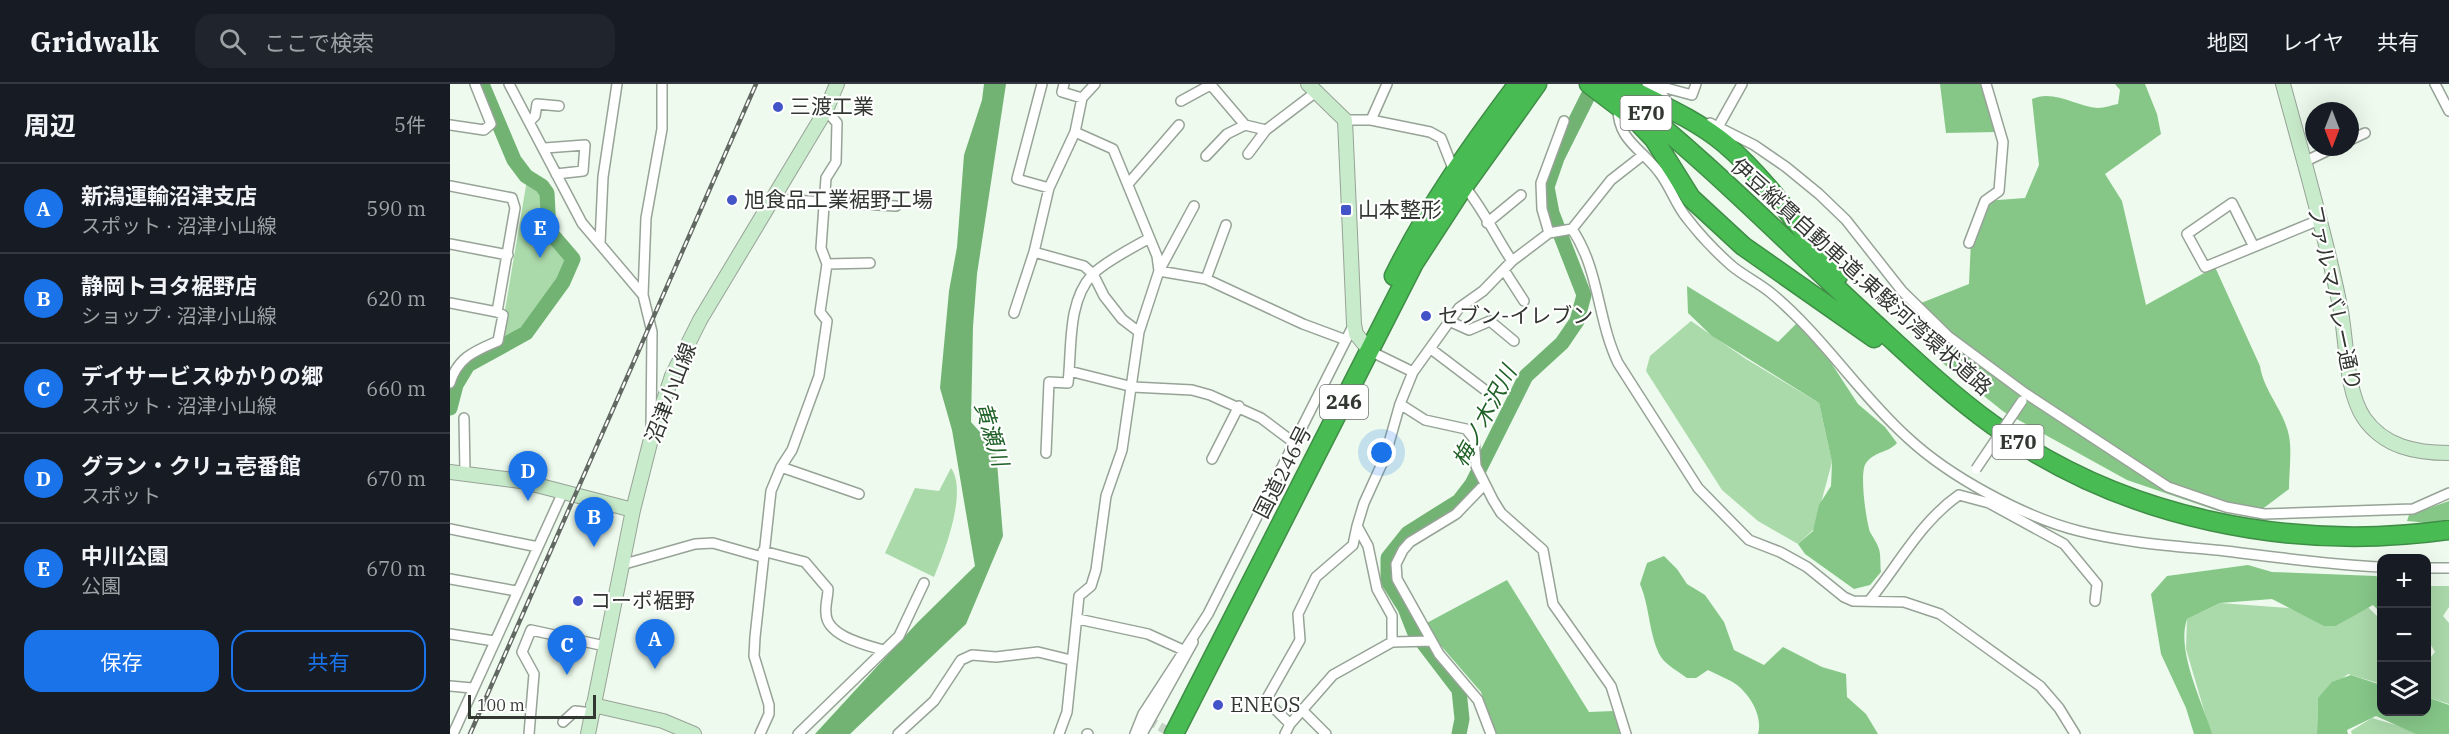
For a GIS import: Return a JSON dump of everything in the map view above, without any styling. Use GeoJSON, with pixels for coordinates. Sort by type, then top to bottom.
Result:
{"type":"FeatureCollection","features":[{"type":"Feature","properties":{"kind":"highway","name":"国道246号"},"geometry":{"type":"LineString","coordinates":[[1160,734],[1359,345],[1414,263],[1459,178],[1518,84]]}},
{"type":"Feature","properties":{"kind":"highway","name":"国道246号"},"geometry":{"type":"LineString","coordinates":[[1459,178],[1537,84]]}},
{"type":"Feature","properties":{"kind":"highway"},"geometry":{"type":"LineString","coordinates":[[1589,84],[1618,105],[1654,139],[1691,198],[1743,246],[1857,324],[1925,381],[1991,424]]}},
{"type":"Feature","properties":{"kind":"highway","name":"伊豆縦貫自動車道;東駿河湾環状道路"},"geometry":{"type":"LineString","coordinates":[[1609,84],[1684,142],[1928,373],[1991,424],[2055,464],[2097,484],[2218,523],[2306,535],[2360,537],[2449,530]]}},
{"type":"Feature","properties":{"kind":"highway"},"geometry":{"type":"LineString","coordinates":[[1621,84],[1691,122],[1723,143],[1754,173],[1854,296]]}},
{"type":"Feature","properties":{"kind":"highway","name":"伊豆縦貫自動車道;東駿河湾環状道路"},"geometry":{"type":"LineString","coordinates":[[1621,84],[1933,368],[1995,418],[2057,458],[2135,493],[2219,518],[2307,530],[2362,532],[2449,525]]}},
{"type":"Feature","properties":{"kind":"highway","name":"国道246号"},"geometry":{"type":"LineString","coordinates":[[1174,734],[1359,345]]}},
{"type":"Feature","properties":{"kind":"street"},"geometry":{"type":"LineString","coordinates":[[450,125],[484,130],[491,124],[475,84]]}},
{"type":"Feature","properties":{"kind":"street"},"geometry":{"type":"LineString","coordinates":[[509,84],[545,148],[582,223],[643,295]]}},
{"type":"Feature","properties":{"kind":"street"},"geometry":{"type":"LineString","coordinates":[[600,243],[603,177],[617,84]]}},
{"type":"Feature","properties":{"kind":"street"},"geometry":{"type":"LineString","coordinates":[[651,439],[652,332],[643,295],[646,218],[662,129],[662,84]]}},
{"type":"Feature","properties":{"kind":"street","name":"沼津小山線"},"geometry":{"type":"LineString","coordinates":[[588,734],[633,510],[651,439],[672,376],[700,320],[826,110],[837,84]]}},
{"type":"Feature","properties":{"kind":"street"},"geometry":{"type":"LineString","coordinates":[[1042,84],[1017,179],[1050,188]]}},
{"type":"Feature","properties":{"kind":"street"},"geometry":{"type":"LineString","coordinates":[[1064,84],[1062,92],[1082,98]]}},
{"type":"Feature","properties":{"kind":"street"},"geometry":{"type":"LineString","coordinates":[[1014,313],[1034,252],[1050,188],[1075,132],[1082,98],[1095,84]]}},
{"type":"Feature","properties":{"kind":"street"},"geometry":{"type":"LineString","coordinates":[[1181,101],[1211,84],[1245,125],[1266,130]]}},
{"type":"Feature","properties":{"kind":"street"},"geometry":{"type":"LineString","coordinates":[[1371,120],[1386,84]]}},
{"type":"Feature","properties":{"kind":"street"},"geometry":{"type":"LineString","coordinates":[[1649,84],[1692,94],[1696,84]]}},
{"type":"Feature","properties":{"kind":"street"},"geometry":{"type":"LineString","coordinates":[[1649,84],[1659,94],[1718,127],[1738,135],[1786,167],[1846,220],[1921,311],[1948,336],[2023,397],[2168,487],[2226,507],[2264,514],[2414,509],[2449,493]]}},
{"type":"Feature","properties":{"kind":"street"},"geometry":{"type":"LineString","coordinates":[[1718,127],[1742,84]]}},
{"type":"Feature","properties":{"kind":"street"},"geometry":{"type":"LineString","coordinates":[[1969,243],[1985,201],[1999,191],[2003,165],[2003,142],[1986,84]]}},
{"type":"Feature","properties":{"kind":"street","name":"ファルマバレー通り"},"geometry":{"type":"LineString","coordinates":[[2283,84],[2340,304],[2352,387],[2363,417],[2374,430],[2403,448],[2414,452],[2449,453]]}},
{"type":"Feature","properties":{"kind":"street"},"geometry":{"type":"LineString","coordinates":[[2435,84],[2449,111]]}},
{"type":"Feature","properties":{"kind":"street"},"geometry":{"type":"LineString","coordinates":[[1143,734],[1186,659],[1293,442],[1359,345],[1354,324],[1345,120],[1312,88],[1266,130],[1248,154]]}},
{"type":"Feature","properties":{"kind":"street"},"geometry":{"type":"LineString","coordinates":[[529,122],[535,116],[537,104],[559,106]]}},
{"type":"Feature","properties":{"kind":"street"},"geometry":{"type":"LineString","coordinates":[[1618,105],[1620,127],[1628,141],[1660,173],[1687,218],[1732,266],[1770,292],[1801,320],[1882,414],[1910,440],[1991,498],[2064,544],[2097,584],[2095,601]]}},
{"type":"Feature","properties":{"kind":"street"},"geometry":{"type":"LineString","coordinates":[[760,734],[769,714],[769,705],[754,656],[771,491],[781,467],[792,450],[819,376],[827,321],[820,312],[827,264],[821,248],[826,178],[836,162],[837,123],[826,110]]}},
{"type":"Feature","properties":{"kind":"street"},"geometry":{"type":"LineString","coordinates":[[1345,120],[1371,120],[1430,132],[1440,138],[1459,178],[1478,203],[1487,223],[1512,261]]}},
{"type":"Feature","properties":{"kind":"street"},"geometry":{"type":"LineString","coordinates":[[1550,232],[1542,209],[1541,183],[1564,121]]}},
{"type":"Feature","properties":{"kind":"street"},"geometry":{"type":"LineString","coordinates":[[1128,184],[1179,124]]}},
{"type":"Feature","properties":{"kind":"street"},"geometry":{"type":"LineString","coordinates":[[1206,156],[1227,134],[1245,125]]}},
{"type":"Feature","properties":{"kind":"street"},"geometry":{"type":"LineString","coordinates":[[1075,132],[1113,149],[1148,239],[1157,256],[1159,271]]}},
{"type":"Feature","properties":{"kind":"street"},"geometry":{"type":"LineString","coordinates":[[2359,136],[2365,133]]}},
{"type":"Feature","properties":{"kind":"street"},"geometry":{"type":"LineString","coordinates":[[545,148],[585,145],[583,171],[556,174]]}},
{"type":"Feature","properties":{"kind":"street"},"geometry":{"type":"LineString","coordinates":[[1290,724],[1266,700],[1300,640],[1298,614],[1316,577],[1353,545],[1364,503],[1385,457],[1400,404],[1413,372],[1459,308],[1483,291],[1512,261],[1550,232],[1571,229],[1611,180],[1643,155]]}},
{"type":"Feature","properties":{"kind":"street"},"geometry":{"type":"LineString","coordinates":[[2304,162],[2316,156]]}},
{"type":"Feature","properties":{"kind":"street"},"geometry":{"type":"LineString","coordinates":[[450,186],[512,198],[515,208],[497,312]]}},
{"type":"Feature","properties":{"kind":"street"},"geometry":{"type":"LineString","coordinates":[[1487,223],[1521,195]]}},
{"type":"Feature","properties":{"kind":"street"},"geometry":{"type":"LineString","coordinates":[[774,199],[896,206]]}},
{"type":"Feature","properties":{"kind":"street"},"geometry":{"type":"LineString","coordinates":[[2254,247],[2232,203],[2187,234],[2205,267],[2254,247],[2319,220]]}},
{"type":"Feature","properties":{"kind":"street"},"geometry":{"type":"LineString","coordinates":[[1059,734],[1067,712],[1079,596],[1091,586],[1096,570],[1106,496],[1122,450],[1133,387],[1139,332],[1159,271],[1194,206]]}},
{"type":"Feature","properties":{"kind":"street"},"geometry":{"type":"LineString","coordinates":[[1206,279],[1226,225]]}},
{"type":"Feature","properties":{"kind":"street"},"geometry":{"type":"LineString","coordinates":[[1571,229],[1586,250],[1608,343],[1617,363],[1698,488],[1749,540],[1780,552],[1807,567],[1844,597],[1869,601],[1904,602],[1940,614],[2040,686],[2059,708],[2075,734]]}},
{"type":"Feature","properties":{"kind":"street"},"geometry":{"type":"LineString","coordinates":[[1046,453],[1049,382],[1068,383],[1071,329],[1080,297],[1093,274],[1148,239]]}},
{"type":"Feature","properties":{"kind":"street"},"geometry":{"type":"LineString","coordinates":[[450,244],[508,255]]}},
{"type":"Feature","properties":{"kind":"street"},"geometry":{"type":"LineString","coordinates":[[1034,252],[1084,266],[1093,274],[1110,304],[1122,319],[1139,332]]}},
{"type":"Feature","properties":{"kind":"street"},"geometry":{"type":"LineString","coordinates":[[827,264],[870,263]]}},
{"type":"Feature","properties":{"kind":"street"},"geometry":{"type":"LineString","coordinates":[[1504,270],[1524,301]]}},
{"type":"Feature","properties":{"kind":"street"},"geometry":{"type":"LineString","coordinates":[[1159,271],[1206,279],[1303,324],[1359,345],[1413,372]]}},
{"type":"Feature","properties":{"kind":"street"},"geometry":{"type":"LineString","coordinates":[[450,303],[503,315],[498,341],[468,356],[455,367],[450,382]]}},
{"type":"Feature","properties":{"kind":"street"},"geometry":{"type":"LineString","coordinates":[[1451,322],[1469,330],[1490,321],[1514,341]]}},
{"type":"Feature","properties":{"kind":"street"},"geometry":{"type":"LineString","coordinates":[[1431,350],[1485,390]]}},
{"type":"Feature","properties":{"kind":"street"},"geometry":{"type":"LineString","coordinates":[[1070,371],[1133,387],[1192,390],[1239,406],[1261,418],[1293,442]]}},
{"type":"Feature","properties":{"kind":"street"},"geometry":{"type":"LineString","coordinates":[[1967,480],[2023,397]]}},
{"type":"Feature","properties":{"kind":"street"},"geometry":{"type":"LineString","coordinates":[[1400,404],[1425,420],[1466,429],[1474,439],[1476,466],[1484,482],[1501,513],[1543,550],[1553,603],[1611,686],[1626,734]]}},
{"type":"Feature","properties":{"kind":"street"},"geometry":{"type":"LineString","coordinates":[[1212,459],[1239,406]]}},
{"type":"Feature","properties":{"kind":"street"},"geometry":{"type":"LineString","coordinates":[[464,418],[465,472]]}},
{"type":"Feature","properties":{"kind":"street"},"geometry":{"type":"LineString","coordinates":[[781,467],[859,494]]}},
{"type":"Feature","properties":{"kind":"street"},"geometry":{"type":"LineString","coordinates":[[450,472],[504,477],[633,510]]}},
{"type":"Feature","properties":{"kind":"street"},"geometry":{"type":"LineString","coordinates":[[1484,482],[1456,514],[1410,542],[1402,550],[1396,564],[1397,579],[1430,641],[1478,700],[1491,734]]}},
{"type":"Feature","properties":{"kind":"street"},"geometry":{"type":"LineString","coordinates":[[453,734],[516,591],[563,492]]}},
{"type":"Feature","properties":{"kind":"street"},"geometry":{"type":"LineString","coordinates":[[1869,601],[1891,573],[1900,555],[1959,495],[1991,498],[2021,511],[2089,533],[2133,541],[2288,560],[2377,567]]}},
{"type":"Feature","properties":{"kind":"street"},"geometry":{"type":"LineString","coordinates":[[1358,526],[1368,546],[1377,590],[1392,616],[1392,642]]}},
{"type":"Feature","properties":{"kind":"street"},"geometry":{"type":"LineString","coordinates":[[450,529],[538,546]]}},
{"type":"Feature","properties":{"kind":"street"},"geometry":{"type":"LineString","coordinates":[[621,565],[695,544],[712,543],[805,562],[828,589],[825,615],[829,622],[851,640],[883,650]]}},
{"type":"Feature","properties":{"kind":"street"},"geometry":{"type":"LineString","coordinates":[[2431,568],[2449,568]]}},
{"type":"Feature","properties":{"kind":"street"},"geometry":{"type":"LineString","coordinates":[[450,579],[516,591]]}},
{"type":"Feature","properties":{"kind":"street"},"geometry":{"type":"LineString","coordinates":[[798,734],[899,636],[924,584]]}},
{"type":"Feature","properties":{"kind":"street"},"geometry":{"type":"LineString","coordinates":[[1078,620],[1149,634],[1183,650]]}},
{"type":"Feature","properties":{"kind":"street"},"geometry":{"type":"LineString","coordinates":[[529,734],[534,674],[522,652],[531,630],[605,646]]}},
{"type":"Feature","properties":{"kind":"street"},"geometry":{"type":"LineString","coordinates":[[450,633],[494,641]]}},
{"type":"Feature","properties":{"kind":"street"},"geometry":{"type":"LineString","coordinates":[[1135,734],[1143,714],[1183,650],[1196,635]]}},
{"type":"Feature","properties":{"kind":"street"},"geometry":{"type":"LineString","coordinates":[[1285,734],[1290,724],[1333,675],[1392,642],[1430,641]]}},
{"type":"Feature","properties":{"kind":"street"},"geometry":{"type":"LineString","coordinates":[[903,733],[934,701],[960,660],[972,655],[996,657],[1038,652],[1071,660]]}},
{"type":"Feature","properties":{"kind":"street"},"geometry":{"type":"LineString","coordinates":[[450,686],[472,688]]}},
{"type":"Feature","properties":{"kind":"street"},"geometry":{"type":"LineString","coordinates":[[563,722],[574,711],[592,709],[663,721],[694,734]]}},
{"type":"Feature","properties":{"kind":"street"},"geometry":{"type":"LineString","coordinates":[[1302,710],[1326,734]]}},
{"type":"Feature","properties":{"kind":"shaded area"},"geometry":{"type":"Polygon","coordinates":[[[984,84],[1006,84],[977,274],[973,327],[971,422],[996,450],[1003,536],[966,624],[850,734],[815,734],[917,623],[975,566],[952,430],[940,388],[949,291],[957,247],[964,155],[982,100],[984,84]]]}},
{"type":"Feature","properties":{"kind":"shaded area"},"geometry":{"type":"Polygon","coordinates":[[[1940,84],[1981,84],[1997,132],[1946,133],[1940,84]]]}},
{"type":"Feature","properties":{"kind":"shaded area"},"geometry":{"type":"Polygon","coordinates":[[[2115,84],[2145,84],[2157,114],[2161,134],[2105,174],[2122,201],[2146,305],[2215,267],[2289,436],[2289,489],[2257,513],[2218,511],[2127,480],[2004,412],[1940,361],[1921,303],[1969,284],[1971,241],[1985,201],[2025,198],[2039,165],[2032,99],[2040,96],[2057,97],[2090,107],[2103,108],[2118,104],[2120,90],[2115,84]]]}},
{"type":"Feature","properties":{"kind":"shaded area"},"geometry":{"type":"Polygon","coordinates":[[[527,180],[537,189],[542,198],[547,235],[566,254],[564,269],[522,331],[504,339],[507,314],[505,310],[527,180]]]}},
{"type":"Feature","properties":{"kind":"shaded area"},"geometry":{"type":"Polygon","coordinates":[[[1687,286],[1778,342],[1797,323],[1822,349],[1858,404],[1885,427],[1897,443],[1870,459],[1864,468],[1863,486],[1867,517],[1870,532],[1879,549],[1881,572],[1870,585],[1854,589],[1805,554],[1798,544],[1813,531],[1819,505],[1831,486],[1832,462],[1819,403],[1712,336],[1688,313],[1687,286]]]}},
{"type":"Feature","properties":{"kind":"shaded area"},"geometry":{"type":"Polygon","coordinates":[[[1691,321],[1746,359],[1819,403],[1832,462],[1814,529],[1798,544],[1758,521],[1722,490],[1646,371],[1650,356],[1691,321]]]}},
{"type":"Feature","properties":{"kind":"shaded area"},"geometry":{"type":"Polygon","coordinates":[[[951,468],[956,479],[956,507],[934,577],[885,553],[915,488],[939,491],[951,468]]]}},
{"type":"Feature","properties":{"kind":"shaded area"},"geometry":{"type":"Polygon","coordinates":[[[2449,501],[2449,519],[2428,523],[2407,521],[2409,515],[2449,501]]]}},
{"type":"Feature","properties":{"kind":"shaded area"},"geometry":{"type":"Polygon","coordinates":[[[1664,556],[1687,584],[1705,595],[1724,622],[1734,650],[1764,665],[1783,647],[1822,667],[1846,674],[1847,697],[1866,714],[1878,734],[1758,734],[1759,721],[1755,707],[1737,685],[1708,670],[1696,678],[1687,678],[1669,666],[1657,649],[1640,584],[1647,563],[1664,556]]]}},
{"type":"Feature","properties":{"kind":"shaded area"},"geometry":{"type":"Polygon","coordinates":[[[2248,565],[2272,572],[2376,576],[2377,609],[2373,605],[2336,626],[2324,626],[2272,599],[2220,603],[2187,619],[2185,646],[2187,661],[2212,734],[2194,734],[2186,708],[2161,654],[2151,594],[2167,576],[2248,565]]]}},
{"type":"Feature","properties":{"kind":"shaded area"},"geometry":{"type":"Polygon","coordinates":[[[1507,580],[1589,712],[1614,711],[1624,734],[1495,734],[1481,692],[1423,625],[1507,580]]]}},
{"type":"Feature","properties":{"kind":"shaded area"},"geometry":{"type":"Polygon","coordinates":[[[2431,586],[2449,586],[2449,607],[2443,616],[2449,623],[2449,704],[2431,698],[2431,657],[2435,652],[2431,645],[2431,586]]]}},
{"type":"Feature","properties":{"kind":"shaded area"},"geometry":{"type":"Polygon","coordinates":[[[2220,603],[2289,608],[2336,626],[2368,607],[2377,616],[2377,683],[2348,674],[2318,698],[2317,734],[2211,734],[2186,649],[2187,619],[2220,603]]]}},
{"type":"Feature","properties":{"kind":"shaded area"},"geometry":{"type":"Polygon","coordinates":[[[2351,675],[2377,684],[2377,716],[2431,716],[2431,698],[2449,705],[2449,734],[2416,734],[2376,716],[2347,730],[2348,734],[2317,734],[2318,698],[2332,682],[2351,675]]]}},
{"type":"Feature","properties":{"kind":"shaded area"},"geometry":{"type":"Polygon","coordinates":[[[2372,718],[2426,734],[2352,734],[2351,731],[2372,718]]]}},
{"type":"Feature","properties":{"kind":"waterway"},"geometry":{"type":"LineString","coordinates":[[450,408],[456,385],[468,365],[526,333],[563,282],[573,259],[549,231],[547,193],[542,186],[526,176],[514,160],[482,84]]}},
{"type":"Feature","properties":{"kind":"waterway","name":"梅ノ木沢川"},"geometry":{"type":"LineString","coordinates":[[1459,734],[1462,719],[1459,690],[1414,631],[1405,608],[1388,581],[1388,558],[1408,533],[1459,501],[1472,484],[1526,376],[1562,343],[1577,321],[1584,295],[1552,213],[1547,187],[1557,158],[1591,90]]}},
{"type":"Feature","properties":{"kind":"tunnel"},"geometry":{"type":"LineString","coordinates":[[1148,720],[1173,734]]}},
{"type":"Feature","properties":{"kind":"railway"},"geometry":{"type":"LineString","coordinates":[[470,734],[756,84]]}},
{"type":"Feature","properties":{"kind":"place","name":"三渡工業"},"geometry":{"type":"Point","coordinates":[778,107]}},
{"type":"Feature","properties":{"kind":"place","name":"旭食品工業裾野工場"},"geometry":{"type":"Point","coordinates":[732,200]}},
{"type":"Feature","properties":{"kind":"place","name":"山本整形"},"geometry":{"type":"Point","coordinates":[1346,210]}},
{"type":"Feature","properties":{"kind":"place","name":"中川公園"},"geometry":{"type":"Point","coordinates":[540,258]}},
{"type":"Feature","properties":{"kind":"place","name":"セブン-イレブン"},"geometry":{"type":"Point","coordinates":[1426,316]}},
{"type":"Feature","properties":{"kind":"place","name":"グラン・クリュ壱番館"},"geometry":{"type":"Point","coordinates":[528,501]}},
{"type":"Feature","properties":{"kind":"place","name":"静岡トヨタ裾野店"},"geometry":{"type":"Point","coordinates":[594,547]}},
{"type":"Feature","properties":{"kind":"place","name":"コーポ裾野"},"geometry":{"type":"Point","coordinates":[578,601]}},
{"type":"Feature","properties":{"kind":"place","name":"新潟運輸沼津支店"},"geometry":{"type":"Point","coordinates":[655,669]}},
{"type":"Feature","properties":{"kind":"place","name":"デイサービスゆかりの郷"},"geometry":{"type":"Point","coordinates":[567,675]}},
{"type":"Feature","properties":{"kind":"place","name":"ENEOS"},"geometry":{"type":"Point","coordinates":[1218,705]}},
{"type":"Feature","properties":{"kind":"water label","name":"黄瀬川"},"geometry":{"type":"Point","coordinates":[992,434]}}]}
